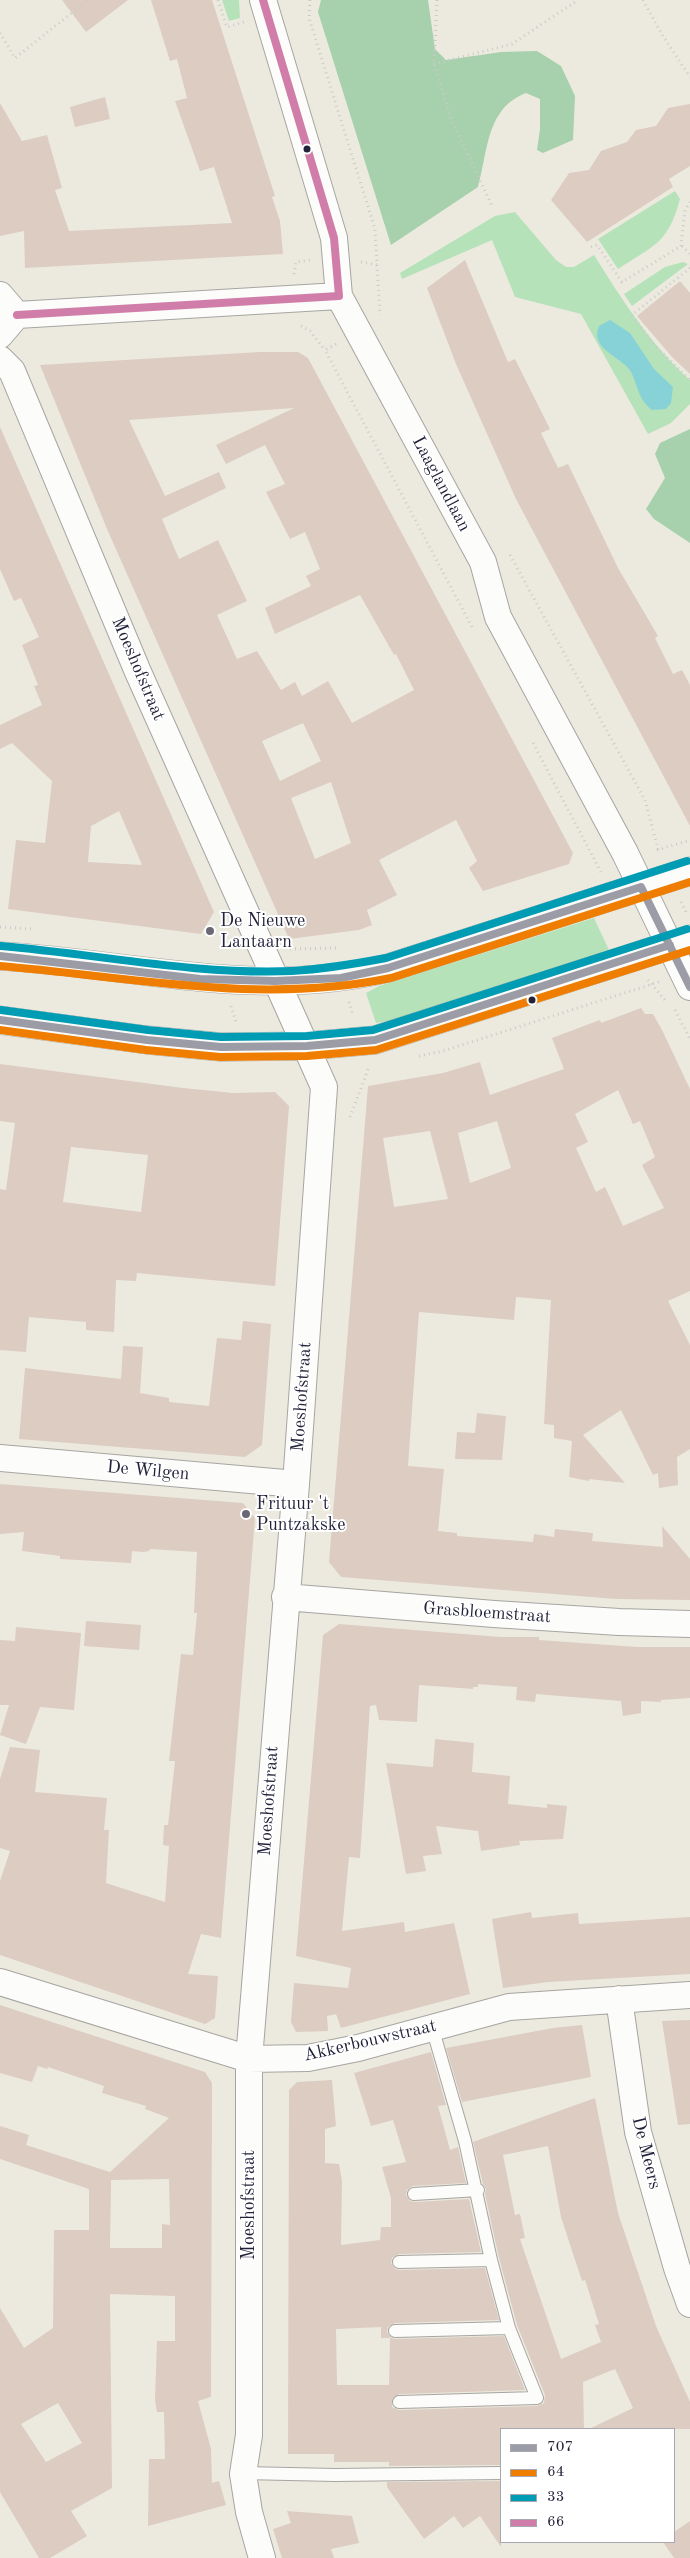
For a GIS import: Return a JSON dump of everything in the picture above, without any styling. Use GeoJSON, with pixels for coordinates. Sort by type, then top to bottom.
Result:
{"type":"FeatureCollection","features":[{"type":"Feature","properties":{"kind":"street"},"geometry":{"type":"LineString","coordinates":[[0,335],[17,315],[339,296],[334,238],[265,8]]}},
{"type":"Feature","properties":{"kind":"street"},"geometry":{"type":"LineString","coordinates":[[0,295],[17,315]]}},
{"type":"Feature","properties":{"kind":"street","name":"Laaglandlaan"},"geometry":{"type":"LineString","coordinates":[[339,296],[369,326],[483,562],[498,617],[641,887],[680,942],[687,980]]}},
{"type":"Feature","properties":{"kind":"street","name":"Moeshofstraat"},"geometry":{"type":"LineString","coordinates":[[0,359],[12,371],[134,663],[324,1087],[296,1484],[285,1596],[248,2059],[249,2435],[244,2473],[249,2512],[262,2558]]}},
{"type":"Feature","properties":{"kind":"street"},"geometry":{"type":"LineString","coordinates":[[0,956],[200,979],[275,981],[341,978],[388,968],[680,874]]}},
{"type":"Feature","properties":{"kind":"street"},"geometry":{"type":"LineString","coordinates":[[0,1020],[147,1040],[221,1047],[307,1046],[375,1040],[680,942]]}},
{"type":"Feature","properties":{"kind":"street","name":"De Wilgen"},"geometry":{"type":"LineString","coordinates":[[0,1458],[296,1484]]}},
{"type":"Feature","properties":{"kind":"street","name":"Grasbloemstraat"},"geometry":{"type":"LineString","coordinates":[[285,1596],[503,1615],[690,1624]]}},
{"type":"Feature","properties":{"kind":"street","name":"Akkerbouwstraat"},"geometry":{"type":"LineString","coordinates":[[0,1982],[248,2059],[308,2058],[358,2048],[509,2007],[619,1998],[690,1995]]}},
{"type":"Feature","properties":{"kind":"street","name":"De Meers"},"geometry":{"type":"LineString","coordinates":[[619,1998],[638,2132],[677,2268],[690,2304]]}},
{"type":"Feature","properties":{"kind":"lane"},"geometry":{"type":"LineString","coordinates":[[399,2402],[537,2398],[509,2328],[491,2260],[478,2190],[432,2027]]}},
{"type":"Feature","properties":{"kind":"lane"},"geometry":{"type":"LineString","coordinates":[[414,2194],[478,2190]]}},
{"type":"Feature","properties":{"kind":"lane"},"geometry":{"type":"LineString","coordinates":[[399,2262],[491,2260]]}},
{"type":"Feature","properties":{"kind":"lane"},"geometry":{"type":"LineString","coordinates":[[395,2331],[509,2328]]}},
{"type":"Feature","properties":{"kind":"lane"},"geometry":{"type":"LineString","coordinates":[[244,2473],[500,2473]]}},
{"type":"Feature","properties":{"kind":"path"},"geometry":{"type":"LineString","coordinates":[[0,33],[15,58],[88,0]]}},
{"type":"Feature","properties":{"kind":"path"},"geometry":{"type":"LineString","coordinates":[[218,0],[227,28],[265,8]]}},
{"type":"Feature","properties":{"kind":"path"},"geometry":{"type":"LineString","coordinates":[[310,0],[309,18],[375,229],[369,326],[324,350],[474,632]]}},
{"type":"Feature","properties":{"kind":"path"},"geometry":{"type":"LineString","coordinates":[[437,0],[434,64],[450,116],[492,206]]}},
{"type":"Feature","properties":{"kind":"path"},"geometry":{"type":"LineString","coordinates":[[434,64],[512,44],[578,0]]}},
{"type":"Feature","properties":{"kind":"path"},"geometry":{"type":"LineString","coordinates":[[643,0],[661,34],[690,77]]}},
{"type":"Feature","properties":{"kind":"path"},"geometry":{"type":"LineString","coordinates":[[690,202],[685,210],[682,246],[690,254]]}},
{"type":"Feature","properties":{"kind":"path"},"geometry":{"type":"LineString","coordinates":[[591,247],[597,245],[622,282],[682,246]]}},
{"type":"Feature","properties":{"kind":"path"},"geometry":{"type":"LineString","coordinates":[[690,268],[632,315],[654,345],[690,380]]}},
{"type":"Feature","properties":{"kind":"path"},"geometry":{"type":"LineString","coordinates":[[505,547],[645,800],[658,850],[680,874]]}},
{"type":"Feature","properties":{"kind":"path"},"geometry":{"type":"LineString","coordinates":[[530,737],[600,869],[607,897]]}},
{"type":"Feature","properties":{"kind":"path"},"geometry":{"type":"LineString","coordinates":[[628,860],[690,840]]}},
{"type":"Feature","properties":{"kind":"path"},"geometry":{"type":"LineString","coordinates":[[591,872],[600,869]]}},
{"type":"Feature","properties":{"kind":"path"},"geometry":{"type":"LineString","coordinates":[[0,927],[40,930]]}},
{"type":"Feature","properties":{"kind":"path"},"geometry":{"type":"LineString","coordinates":[[262,951],[345,948]]}},
{"type":"Feature","properties":{"kind":"path"},"geometry":{"type":"LineString","coordinates":[[415,1057],[443,1051],[687,980]]}},
{"type":"Feature","properties":{"kind":"path"},"geometry":{"type":"LineString","coordinates":[[369,1066],[378,1064]]}},
{"type":"Feature","properties":{"kind":"green space"},"geometry":{"type":"Polygon","coordinates":[[[222,0],[239,0],[240,18],[229,21],[222,0]]]}},
{"type":"Feature","properties":{"kind":"green space"},"geometry":{"type":"Polygon","coordinates":[[[321,0],[428,0],[435,49],[446,60],[501,52],[537,51],[561,66],[575,96],[573,140],[543,153],[537,150],[540,129],[540,99],[526,93],[513,100],[503,109],[491,132],[478,187],[391,245],[318,12],[321,0]]]}},
{"type":"Feature","properties":{"kind":"green space"},"geometry":{"type":"Polygon","coordinates":[[[675,191],[680,199],[665,235],[650,248],[618,269],[598,239],[675,191]]]}},
{"type":"Feature","properties":{"kind":"green space"},"geometry":{"type":"Polygon","coordinates":[[[515,212],[556,260],[566,267],[574,267],[594,255],[650,337],[690,380],[690,404],[671,423],[648,434],[581,314],[515,297],[492,240],[402,279],[400,273],[495,216],[515,212]]]}},
{"type":"Feature","properties":{"kind":"green space"},"geometry":{"type":"Polygon","coordinates":[[[683,262],[688,264],[632,306],[624,294],[665,267],[683,262]]]}},
{"type":"Feature","properties":{"kind":"green space"},"geometry":{"type":"Polygon","coordinates":[[[690,429],[690,543],[654,519],[646,509],[665,478],[655,454],[660,443],[690,429]]]}},
{"type":"Feature","properties":{"kind":"green space"},"geometry":{"type":"Polygon","coordinates":[[[594,918],[609,950],[396,1020],[376,1023],[366,993],[379,986],[594,918]]]}},
{"type":"Feature","properties":{"kind":"water"},"geometry":{"type":"Polygon","coordinates":[[[610,320],[630,333],[654,369],[673,387],[671,403],[666,409],[652,410],[647,406],[628,368],[599,342],[597,334],[599,326],[610,320]]]}},
{"type":"Feature","properties":{"kind":"building"},"geometry":{"type":"Polygon","coordinates":[[[62,0],[128,0],[86,32],[62,0]]]}},
{"type":"Feature","properties":{"kind":"building"},"geometry":{"type":"Polygon","coordinates":[[[151,0],[212,0],[275,196],[272,197],[280,221],[283,254],[25,268],[24,231],[0,236],[0,103],[22,141],[47,135],[62,188],[55,190],[69,231],[232,223],[214,167],[200,171],[175,101],[187,98],[177,59],[170,61],[151,0]]]}},
{"type":"Feature","properties":{"kind":"building"},"geometry":{"type":"Polygon","coordinates":[[[105,97],[110,119],[75,127],[70,107],[105,97]]]}},
{"type":"Feature","properties":{"kind":"building"},"geometry":{"type":"Polygon","coordinates":[[[690,104],[690,166],[669,179],[673,187],[587,242],[551,200],[569,173],[589,170],[601,151],[627,142],[636,130],[656,126],[668,108],[690,104]]]}},
{"type":"Feature","properties":{"kind":"building"},"geometry":{"type":"Polygon","coordinates":[[[465,260],[508,362],[515,359],[550,429],[541,433],[558,468],[568,464],[618,568],[658,636],[655,638],[673,674],[682,670],[690,685],[690,826],[516,499],[456,364],[427,288],[465,260]]]}},
{"type":"Feature","properties":{"kind":"building"},"geometry":{"type":"Polygon","coordinates":[[[680,281],[690,293],[690,374],[672,357],[637,316],[680,281]]]}},
{"type":"Feature","properties":{"kind":"building"},"geometry":{"type":"Polygon","coordinates":[[[260,352],[298,352],[308,358],[573,853],[569,864],[483,891],[469,868],[477,861],[456,820],[379,860],[397,895],[367,910],[372,925],[359,930],[289,939],[107,529],[40,365],[260,352]],[[294,408],[129,420],[165,496],[219,472],[226,488],[162,519],[179,559],[218,540],[247,601],[217,615],[237,659],[257,651],[281,690],[295,682],[302,696],[328,681],[352,723],[414,690],[396,654],[394,655],[360,595],[275,634],[265,608],[311,586],[306,576],[320,569],[305,532],[290,539],[266,492],[285,484],[265,445],[226,464],[216,445],[294,408]],[[303,723],[262,741],[280,781],[321,761],[303,723]],[[331,782],[291,798],[315,859],[351,843],[331,782]]]}},
{"type":"Feature","properties":{"kind":"building"},"geometry":{"type":"Polygon","coordinates":[[[0,427],[214,912],[201,934],[8,909],[16,840],[45,843],[52,781],[12,743],[0,749],[0,725],[42,705],[34,686],[38,685],[22,645],[39,637],[21,598],[14,601],[0,569],[0,427]],[[119,811],[91,826],[88,862],[142,865],[119,811]]]}},
{"type":"Feature","properties":{"kind":"building"},"geometry":{"type":"Polygon","coordinates":[[[641,1008],[645,1014],[653,1014],[690,1089],[690,1291],[668,1301],[690,1345],[690,1449],[677,1457],[678,1485],[659,1488],[658,1473],[653,1475],[621,1410],[583,1435],[625,1483],[589,1479],[589,1481],[569,1477],[572,1441],[554,1438],[554,1425],[544,1424],[551,1300],[516,1297],[514,1320],[419,1312],[408,1466],[444,1469],[438,1531],[457,1533],[457,1536],[533,1542],[534,1534],[554,1537],[555,1529],[593,1533],[592,1541],[663,1547],[662,1526],[690,1559],[690,1600],[616,1599],[341,1577],[329,1562],[368,1086],[443,1073],[480,1062],[490,1095],[564,1069],[552,1038],[600,1020],[601,1023],[641,1008]],[[618,1090],[575,1114],[588,1142],[576,1148],[596,1192],[605,1187],[623,1226],[664,1208],[642,1165],[655,1157],[640,1121],[633,1124],[618,1090]],[[497,1121],[458,1133],[470,1183],[511,1168],[497,1121]],[[430,1131],[383,1138],[394,1207],[448,1199],[430,1131]]]}},
{"type":"Feature","properties":{"kind":"building"},"geometry":{"type":"Polygon","coordinates":[[[0,1064],[183,1088],[233,1093],[275,1092],[289,1106],[275,1286],[137,1273],[136,1281],[116,1280],[114,1332],[86,1330],[86,1322],[29,1317],[26,1352],[0,1350],[0,1189],[6,1190],[15,1123],[0,1121],[0,1064]],[[71,1147],[63,1202],[141,1212],[148,1155],[71,1147]]]}},
{"type":"Feature","properties":{"kind":"building"},"geometry":{"type":"Polygon","coordinates":[[[243,1321],[271,1324],[262,1445],[245,1457],[19,1439],[25,1368],[121,1379],[123,1346],[143,1347],[140,1393],[169,1398],[169,1402],[209,1406],[217,1338],[241,1340],[243,1321]]]}},
{"type":"Feature","properties":{"kind":"building"},"geometry":{"type":"Polygon","coordinates":[[[477,1413],[506,1416],[502,1460],[455,1459],[457,1432],[475,1433],[477,1413]]]}},
{"type":"Feature","properties":{"kind":"building"},"geometry":{"type":"Polygon","coordinates":[[[0,1484],[243,1503],[255,1518],[221,1938],[201,1934],[188,1974],[218,1976],[215,2018],[205,2024],[0,1955],[0,1881],[10,1851],[0,1848],[0,1779],[10,1747],[40,1750],[35,1792],[107,1798],[104,1830],[109,1830],[106,1883],[165,1902],[169,1846],[163,1845],[164,1825],[168,1825],[175,1761],[169,1761],[181,1654],[193,1655],[197,1613],[194,1613],[197,1552],[150,1549],[143,1552],[132,1551],[131,1563],[60,1559],[60,1556],[22,1551],[24,1532],[0,1534],[0,1484]]]}},
{"type":"Feature","properties":{"kind":"building"},"geometry":{"type":"Polygon","coordinates":[[[86,1621],[141,1625],[139,1650],[84,1646],[86,1621]]]}},
{"type":"Feature","properties":{"kind":"building"},"geometry":{"type":"Polygon","coordinates":[[[339,1624],[501,1637],[539,1637],[539,1640],[637,1647],[690,1647],[690,1698],[661,1700],[661,1702],[641,1701],[641,1713],[623,1716],[621,1701],[536,1694],[535,1702],[516,1700],[517,1687],[478,1684],[478,1687],[473,1687],[473,1689],[419,1685],[417,1722],[379,1720],[376,1705],[370,1706],[360,1858],[349,1857],[342,1931],[404,1922],[405,1932],[454,1923],[470,1994],[341,2028],[336,2014],[327,2016],[328,2031],[296,2032],[291,2022],[294,1983],[348,1988],[351,1968],[296,1956],[323,1635],[339,1624]]]}},
{"type":"Feature","properties":{"kind":"building"},"geometry":{"type":"Polygon","coordinates":[[[16,1627],[81,1633],[74,1710],[40,1707],[26,1744],[0,1735],[9,1705],[0,1705],[0,1640],[15,1641],[16,1627]]]}},
{"type":"Feature","properties":{"kind":"building"},"geometry":{"type":"Polygon","coordinates":[[[435,1739],[474,1743],[472,1772],[510,1776],[508,1804],[547,1808],[547,1804],[567,1806],[563,1839],[519,1841],[520,1845],[481,1851],[478,1831],[436,1826],[442,1854],[423,1856],[426,1871],[406,1874],[386,1763],[433,1767],[435,1739]]]}},
{"type":"Feature","properties":{"kind":"building"},"geometry":{"type":"Polygon","coordinates":[[[531,1912],[532,1918],[578,1913],[579,1924],[690,1917],[690,1974],[548,1982],[503,1988],[492,1919],[531,1912]]]}},
{"type":"Feature","properties":{"kind":"building"},"geometry":{"type":"Polygon","coordinates":[[[0,2005],[205,2072],[212,2083],[211,2397],[198,2401],[211,2449],[212,2483],[219,2481],[226,2505],[148,2526],[149,2459],[165,2459],[164,2412],[157,2412],[155,2400],[157,2341],[175,2341],[175,2296],[110,2294],[112,2488],[71,2511],[87,2536],[50,2558],[39,2558],[0,2492],[0,2308],[24,2348],[53,2328],[54,2230],[89,2230],[89,2189],[0,2159],[0,2126],[29,2135],[26,2145],[110,2172],[169,2118],[145,2109],[146,2106],[102,2093],[104,2086],[48,2067],[47,2069],[38,2066],[32,2082],[0,2073],[0,2005]],[[169,2179],[111,2180],[110,2248],[162,2248],[162,2224],[170,2225],[169,2179]],[[58,2403],[21,2424],[46,2462],[82,2443],[58,2403]]]}},
{"type":"Feature","properties":{"kind":"building"},"geometry":{"type":"Polygon","coordinates":[[[690,2020],[690,2124],[678,2125],[662,2021],[690,2020]]]}},
{"type":"Feature","properties":{"kind":"building"},"geometry":{"type":"Polygon","coordinates":[[[582,2025],[591,2077],[462,2102],[446,2048],[553,2028],[582,2025]]]}},
{"type":"Feature","properties":{"kind":"building"},"geometry":{"type":"Polygon","coordinates":[[[431,2052],[446,2105],[438,2106],[450,2150],[458,2147],[466,2183],[413,2186],[407,2190],[406,2195],[410,2201],[415,2202],[469,2199],[481,2252],[399,2254],[392,2258],[391,2263],[395,2269],[399,2270],[485,2268],[499,2320],[395,2323],[388,2327],[387,2332],[391,2338],[395,2339],[504,2336],[525,2390],[399,2394],[392,2399],[392,2407],[399,2410],[537,2406],[544,2403],[545,2395],[517,2325],[499,2258],[485,2194],[486,2189],[483,2184],[473,2142],[595,2098],[618,2213],[656,2326],[690,2402],[690,2429],[591,2428],[633,2408],[615,2369],[583,2382],[584,2428],[500,2428],[500,2465],[389,2466],[389,2462],[334,2462],[334,2454],[288,2454],[289,2090],[297,2082],[332,2080],[336,2126],[325,2129],[325,2163],[339,2164],[342,2181],[341,2245],[380,2240],[381,2227],[391,2227],[391,2198],[382,2167],[406,2162],[393,2120],[371,2126],[354,2073],[431,2052]],[[548,2146],[503,2155],[515,2215],[520,2214],[525,2238],[520,2239],[561,2359],[601,2342],[595,2325],[599,2324],[585,2280],[582,2281],[561,2217],[548,2146]],[[381,2327],[336,2329],[337,2385],[389,2385],[390,2338],[381,2338],[381,2327]]]}},
{"type":"Feature","properties":{"kind":"building"},"geometry":{"type":"Polygon","coordinates":[[[500,2481],[501,2547],[480,2516],[463,2528],[454,2516],[424,2539],[387,2487],[387,2482],[500,2481]]]}},
{"type":"Feature","properties":{"kind":"building"},"geometry":{"type":"Polygon","coordinates":[[[287,2511],[352,2516],[359,2543],[331,2549],[334,2558],[282,2558],[273,2529],[291,2523],[287,2511]]]}},
{"type":"Feature","properties":{"kind":"building"},"geometry":{"type":"Polygon","coordinates":[[[690,2521],[690,2558],[674,2558],[664,2543],[675,2543],[675,2531],[690,2521]]]}},
{"type":"Feature","properties":{"kind":"transit line","name":"66"},"geometry":{"type":"LineString","coordinates":[[263,0],[334,238],[339,296]]}},
{"type":"Feature","properties":{"kind":"transit line","name":"66"},"geometry":{"type":"LineString","coordinates":[[17,315],[339,296]]}},
{"type":"Feature","properties":{"kind":"transit line","name":"33"},"geometry":{"type":"LineString","coordinates":[[1,946],[219,970],[292,971],[327,968],[386,958],[687,861]]}},
{"type":"Feature","properties":{"kind":"transit line","name":"64"},"geometry":{"type":"LineString","coordinates":[[0,966],[147,982],[244,989],[341,986],[391,978],[690,882]]}},
{"type":"Feature","properties":{"kind":"transit line","name":"707"},"geometry":{"type":"LineString","coordinates":[[0,956],[200,979],[275,981],[341,978],[388,968],[641,887],[690,987]]}},
{"type":"Feature","properties":{"kind":"transit line","name":"33"},"geometry":{"type":"LineString","coordinates":[[1,1010],[148,1030],[221,1037],[307,1036],[373,1030],[687,929]]}},
{"type":"Feature","properties":{"kind":"transit line","name":"707"},"geometry":{"type":"LineString","coordinates":[[0,1020],[147,1040],[221,1047],[307,1046],[375,1040],[670,945]]}},
{"type":"Feature","properties":{"kind":"transit line","name":"64"},"geometry":{"type":"LineString","coordinates":[[0,1030],[146,1050],[220,1057],[307,1056],[376,1050],[690,950]]}},
{"type":"Feature","properties":{"kind":"place","name":"De Nieuwe Lantaarn"},"geometry":{"type":"Point","coordinates":[210,931]}},
{"type":"Feature","properties":{"kind":"place","name":"Frituur 't Puntzakske"},"geometry":{"type":"Point","coordinates":[246,1514]}}]}
